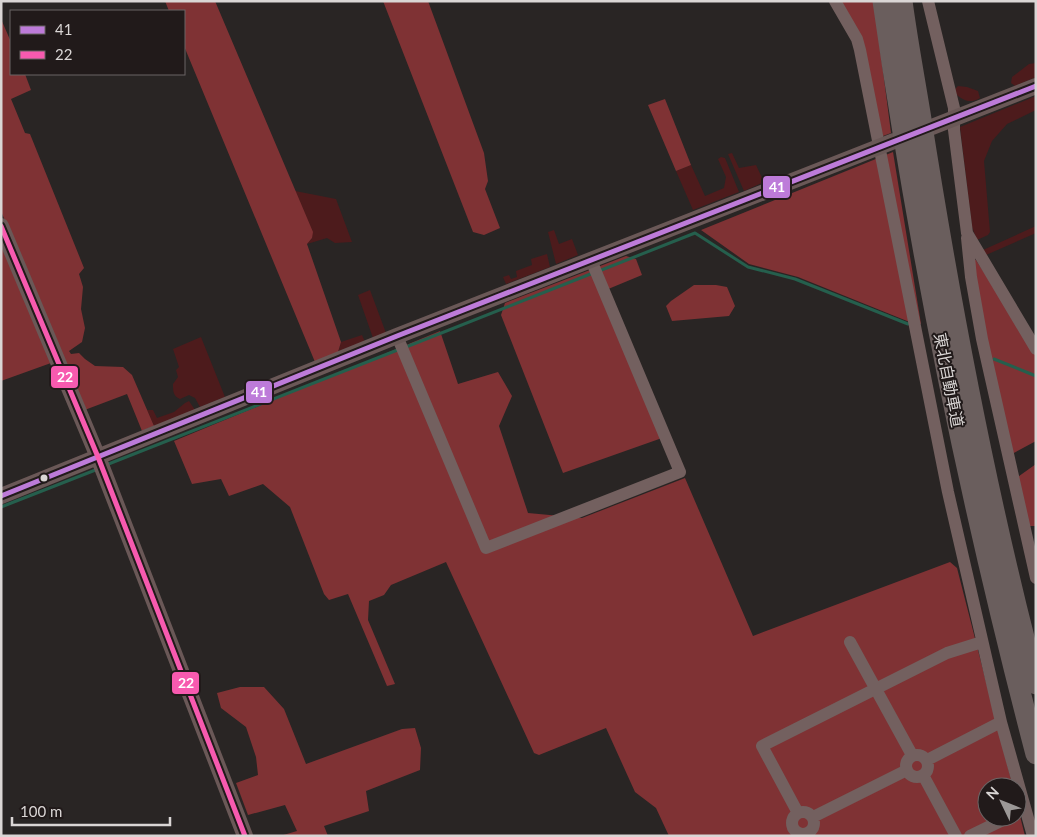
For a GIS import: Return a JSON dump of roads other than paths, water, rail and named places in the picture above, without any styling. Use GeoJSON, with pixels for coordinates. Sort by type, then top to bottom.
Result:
{"type":"FeatureCollection","features":[{"type":"Feature","properties":{"kind":"highway","name":"東北自動車道"},"geometry":{"type":"LineString","coordinates":[[884,1],[924,255],[973,500],[1002,626],[1036,754]]}},
{"type":"Feature","properties":{"kind":"highway","name":"東北自動車道"},"geometry":{"type":"LineString","coordinates":[[902,1],[941,250],[966,376],[1017,610],[1036,684]]}},
{"type":"Feature","properties":{"kind":"main road"},"geometry":{"type":"LineString","coordinates":[[932,127],[1036,86]]}},
{"type":"Feature","properties":{"kind":"main road"},"geometry":{"type":"LineString","coordinates":[[1,496],[397,336],[894,142]]}},
{"type":"Feature","properties":{"kind":"main road"},"geometry":{"type":"LineString","coordinates":[[1,226],[98,457],[245,836]]}},
{"type":"Feature","properties":{"kind":"street"},"geometry":{"type":"LineString","coordinates":[[835,1],[858,44],[903,259],[948,492],[1013,777]]}},
{"type":"Feature","properties":{"kind":"street"},"geometry":{"type":"LineString","coordinates":[[928,1],[954,108],[954,130],[971,277],[982,339],[1036,578]]}},
{"type":"Feature","properties":{"kind":"street"},"geometry":{"type":"LineString","coordinates":[[967,233],[1036,349]]}},
{"type":"Feature","properties":{"kind":"street"},"geometry":{"type":"LineString","coordinates":[[397,336],[486,548],[680,472],[591,260]]}},
{"type":"Feature","properties":{"kind":"street"},"geometry":{"type":"LineString","coordinates":[[850,642],[912,755]]}},
{"type":"Feature","properties":{"kind":"street"},"geometry":{"type":"LineString","coordinates":[[798,813],[762,746],[947,653],[982,642]]}},
{"type":"Feature","properties":{"kind":"street"},"geometry":{"type":"LineString","coordinates":[[927,760],[1001,722]]}},
{"type":"Feature","properties":{"kind":"street"},"geometry":{"type":"LineString","coordinates":[[912,755],[922,755],[927,760],[928,767],[923,775],[915,777],[907,770],[906,762],[912,755]]}},
{"type":"Feature","properties":{"kind":"street"},"geometry":{"type":"LineString","coordinates":[[813,818],[907,770]]}},
{"type":"Feature","properties":{"kind":"street"},"geometry":{"type":"LineString","coordinates":[[923,775],[956,836]]}},
{"type":"Feature","properties":{"kind":"street"},"geometry":{"type":"LineString","coordinates":[[806,812],[813,818],[813,828],[809,834],[799,833],[793,827],[792,820],[798,813],[806,812]]}},
{"type":"Feature","properties":{"kind":"street"},"geometry":{"type":"LineString","coordinates":[[1027,824],[1033,836]]}},
{"type":"Feature","properties":{"kind":"street"},"geometry":{"type":"LineString","coordinates":[[970,836],[988,827]]}},
{"type":"Feature","properties":{"kind":"waterway"},"geometry":{"type":"LineString","coordinates":[[599,271],[695,233],[748,267],[795,279],[908,324]]}},
{"type":"Feature","properties":{"kind":"waterway"},"geometry":{"type":"LineString","coordinates":[[406,347],[593,273]]}},
{"type":"Feature","properties":{"kind":"waterway"},"geometry":{"type":"LineString","coordinates":[[106,465],[400,349]]}},
{"type":"Feature","properties":{"kind":"waterway"},"geometry":{"type":"LineString","coordinates":[[994,359],[1036,376]]}},
{"type":"Feature","properties":{"kind":"waterway"},"geometry":{"type":"LineString","coordinates":[[1,507],[98,469]]}}]}
